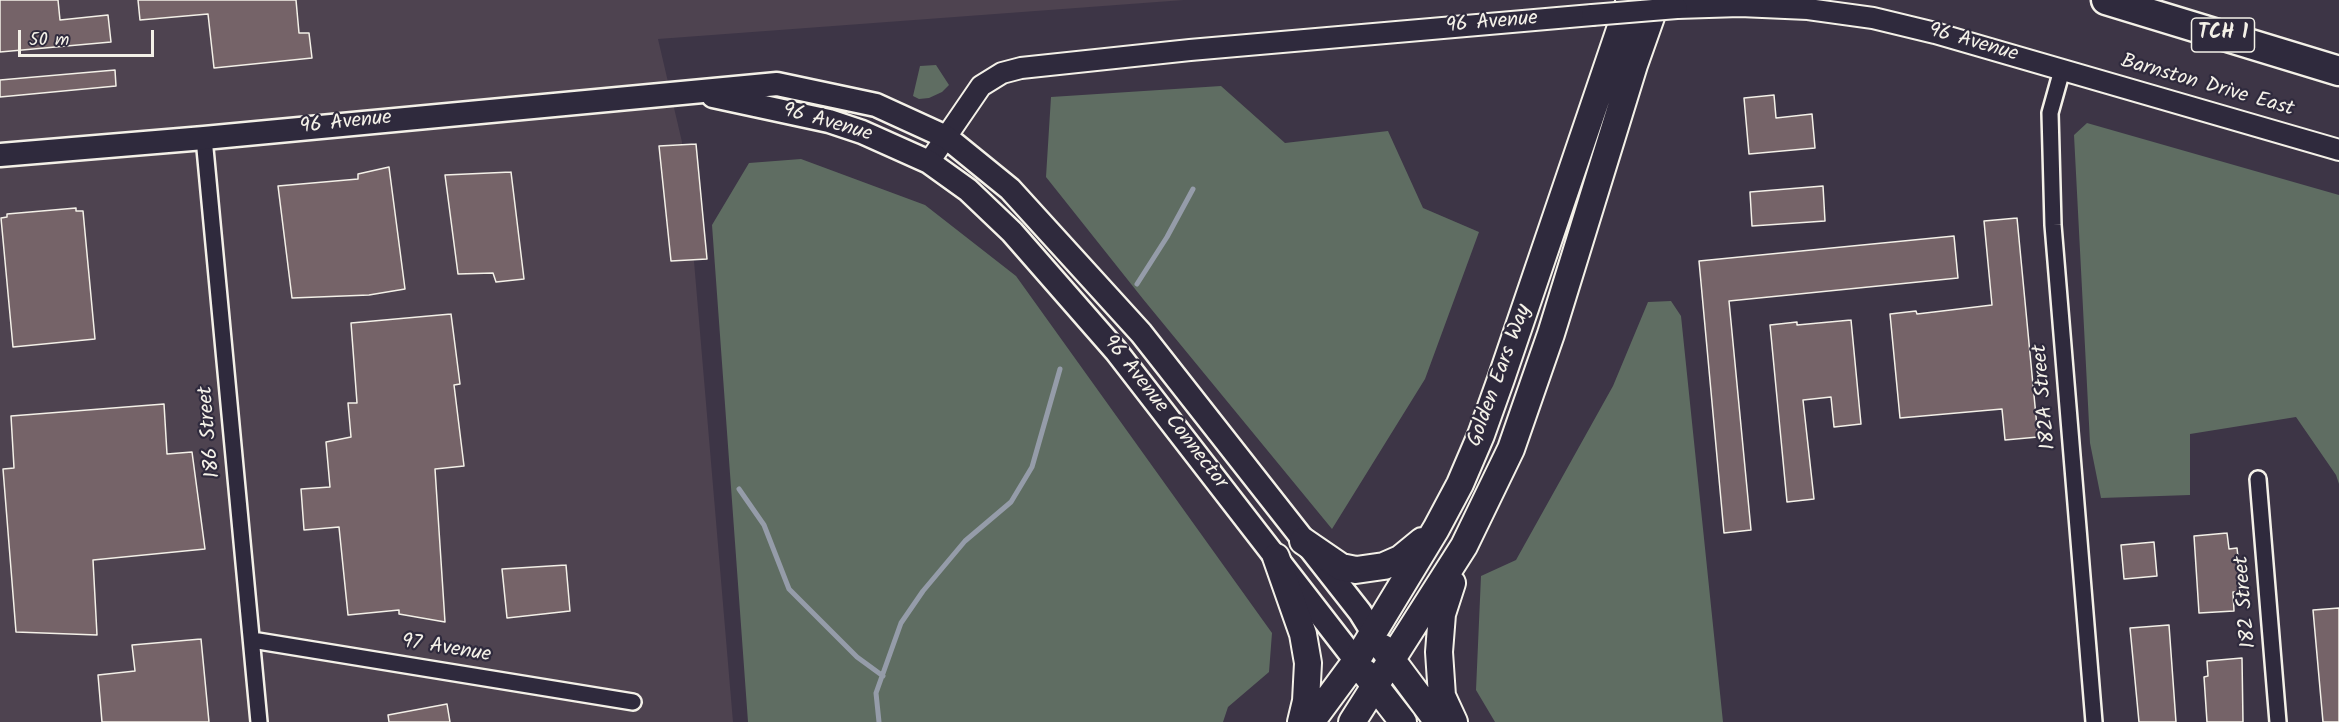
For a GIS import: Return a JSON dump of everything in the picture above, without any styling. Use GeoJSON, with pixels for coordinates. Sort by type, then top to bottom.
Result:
{"type":"FeatureCollection","features":[{"type":"Feature","properties":{"kind":"highway","name":"TCH 1"},"geometry":{"type":"LineString","coordinates":[[2106,0],[2339,70]]}},
{"type":"Feature","properties":{"kind":"main road","name":"Golden Ears Way"},"geometry":{"type":"LineString","coordinates":[[1311,722],[1356,661],[1437,529],[1481,435],[1630,0]]}},
{"type":"Feature","properties":{"kind":"main road","name":"Golden Ears Way"},"geometry":{"type":"LineString","coordinates":[[1352,722],[1464,546],[1511,449],[1533,391],[1635,65],[1667,4]]}},
{"type":"Feature","properties":{"kind":"main road","name":"96 Avenue"},"geometry":{"type":"LineString","coordinates":[[0,154],[204,138],[777,84],[876,105],[946,137]]}},
{"type":"Feature","properties":{"kind":"main road","name":"96 Avenue"},"geometry":{"type":"LineString","coordinates":[[691,92],[829,121],[862,132],[929,162]]}},
{"type":"Feature","properties":{"kind":"main road","name":"96 Avenue Connector"},"geometry":{"type":"LineString","coordinates":[[946,137],[1010,189],[1141,333],[1360,612],[1392,661],[1438,722]]}},
{"type":"Feature","properties":{"kind":"main road","name":"96 Avenue Connector"},"geometry":{"type":"LineString","coordinates":[[929,162],[968,190],[1019,240],[1116,351],[1403,722]]}},
{"type":"Feature","properties":{"kind":"main road"},"geometry":{"type":"LineString","coordinates":[[1304,542],[1341,567],[1371,569],[1400,559],[1437,529]]}},
{"type":"Feature","properties":{"kind":"main road"},"geometry":{"type":"LineString","coordinates":[[1454,722],[1442,696],[1438,652],[1442,614],[1464,546]]}},
{"type":"Feature","properties":{"kind":"main road"},"geometry":{"type":"LineString","coordinates":[[1276,557],[1303,633],[1308,663],[1306,701],[1302,722]]}},
{"type":"Feature","properties":{"kind":"street","name":"96 Avenue"},"geometry":{"type":"LineString","coordinates":[[929,162],[981,86],[1002,73],[1021,68],[1179,51],[1592,15],[1667,4],[1808,9],[1873,18],[1935,33],[2062,70]]}},
{"type":"Feature","properties":{"kind":"street","name":"Barnston Drive East"},"geometry":{"type":"LineString","coordinates":[[2062,70],[2339,150]]}},
{"type":"Feature","properties":{"kind":"street","name":"182A Street"},"geometry":{"type":"LineString","coordinates":[[2062,70],[2050,113],[2053,225],[2094,722]]}},
{"type":"Feature","properties":{"kind":"street","name":"186 Street"},"geometry":{"type":"LineString","coordinates":[[204,138],[259,722]]}},
{"type":"Feature","properties":{"kind":"street","name":"182 Street"},"geometry":{"type":"LineString","coordinates":[[2258,479],[2278,722]]}},
{"type":"Feature","properties":{"kind":"street","name":"97 Avenue"},"geometry":{"type":"LineString","coordinates":[[252,640],[633,702]]}},
{"type":"Feature","properties":{"kind":"shaded area"},"geometry":{"type":"Polygon","coordinates":[[[0,0],[1184,0],[658,39],[685,155],[733,722],[0,722],[0,0]]]}},
{"type":"Feature","properties":{"kind":"green space"},"geometry":{"type":"Polygon","coordinates":[[[936,65],[949,85],[942,92],[929,98],[919,99],[913,96],[920,66],[936,65]]]}},
{"type":"Feature","properties":{"kind":"green space"},"geometry":{"type":"Polygon","coordinates":[[[1221,86],[1285,143],[1388,131],[1423,208],[1479,232],[1425,379],[1332,529],[1046,177],[1051,97],[1221,86]]]}},
{"type":"Feature","properties":{"kind":"green space"},"geometry":{"type":"Polygon","coordinates":[[[2087,123],[2339,195],[2339,484],[2336,475],[2296,417],[2190,434],[2190,495],[2101,498],[2090,443],[2074,135],[2087,123]]]}},
{"type":"Feature","properties":{"kind":"green space"},"geometry":{"type":"Polygon","coordinates":[[[801,159],[925,205],[1016,276],[1272,633],[1269,672],[1228,707],[1223,722],[748,722],[712,225],[749,163],[801,159]]]}},
{"type":"Feature","properties":{"kind":"green space"},"geometry":{"type":"Polygon","coordinates":[[[1671,301],[1681,316],[1723,722],[1495,722],[1476,690],[1481,576],[1516,560],[1613,386],[1648,302],[1671,301]]]}},
{"type":"Feature","properties":{"kind":"building"},"geometry":{"type":"Polygon","coordinates":[[[0,0],[58,0],[60,20],[108,15],[111,42],[0,52],[0,0]]]}},
{"type":"Feature","properties":{"kind":"building"},"geometry":{"type":"Polygon","coordinates":[[[138,0],[296,0],[299,33],[309,33],[312,58],[214,68],[208,14],[140,20],[138,0]]]}},
{"type":"Feature","properties":{"kind":"building"},"geometry":{"type":"Polygon","coordinates":[[[115,70],[116,86],[0,97],[0,80],[115,70]]]}},
{"type":"Feature","properties":{"kind":"building"},"geometry":{"type":"Polygon","coordinates":[[[1774,95],[1776,118],[1812,114],[1815,148],[1749,154],[1744,98],[1774,95]]]}},
{"type":"Feature","properties":{"kind":"building"},"geometry":{"type":"Polygon","coordinates":[[[696,144],[707,259],[671,261],[659,146],[696,144]]]}},
{"type":"Feature","properties":{"kind":"building"},"geometry":{"type":"Polygon","coordinates":[[[389,167],[405,289],[369,295],[292,298],[278,186],[358,179],[358,174],[389,167]]]}},
{"type":"Feature","properties":{"kind":"building"},"geometry":{"type":"Polygon","coordinates":[[[511,172],[524,279],[496,282],[493,273],[458,274],[445,175],[511,172]]]}},
{"type":"Feature","properties":{"kind":"building"},"geometry":{"type":"Polygon","coordinates":[[[1823,186],[1825,221],[1752,226],[1750,192],[1823,186]]]}},
{"type":"Feature","properties":{"kind":"building"},"geometry":{"type":"Polygon","coordinates":[[[76,208],[76,211],[83,211],[95,339],[13,347],[1,218],[7,217],[7,214],[76,208]]]}},
{"type":"Feature","properties":{"kind":"building"},"geometry":{"type":"Polygon","coordinates":[[[2017,218],[2038,437],[2005,440],[2002,409],[1900,418],[1890,314],[1916,311],[1917,314],[1992,305],[1984,221],[2017,218]]]}},
{"type":"Feature","properties":{"kind":"building"},"geometry":{"type":"Polygon","coordinates":[[[1954,236],[1958,278],[1729,301],[1751,530],[1724,533],[1699,261],[1954,236]]]}},
{"type":"Feature","properties":{"kind":"building"},"geometry":{"type":"Polygon","coordinates":[[[451,314],[460,384],[454,385],[464,466],[435,469],[445,622],[399,614],[399,610],[348,615],[339,527],[304,530],[301,489],[330,487],[326,442],[351,437],[348,403],[357,403],[351,323],[451,314]]]}},
{"type":"Feature","properties":{"kind":"building"},"geometry":{"type":"Polygon","coordinates":[[[1851,320],[1861,424],[1834,427],[1831,397],[1803,400],[1814,499],[1787,502],[1770,325],[1851,320]]]}},
{"type":"Feature","properties":{"kind":"building"},"geometry":{"type":"Polygon","coordinates":[[[164,404],[167,454],[192,452],[205,549],[93,560],[97,635],[16,632],[3,469],[14,468],[11,416],[164,404]]]}},
{"type":"Feature","properties":{"kind":"building"},"geometry":{"type":"Polygon","coordinates":[[[2227,533],[2229,549],[2237,548],[2242,592],[2233,592],[2234,611],[2199,613],[2194,536],[2227,533]]]}},
{"type":"Feature","properties":{"kind":"building"},"geometry":{"type":"Polygon","coordinates":[[[2154,542],[2157,576],[2124,579],[2121,545],[2154,542]]]}},
{"type":"Feature","properties":{"kind":"building"},"geometry":{"type":"Polygon","coordinates":[[[566,565],[570,611],[507,618],[502,569],[566,565]]]}},
{"type":"Feature","properties":{"kind":"building"},"geometry":{"type":"Polygon","coordinates":[[[2339,608],[2339,722],[2323,722],[2313,610],[2339,608]]]}},
{"type":"Feature","properties":{"kind":"building"},"geometry":{"type":"Polygon","coordinates":[[[2169,625],[2176,722],[2139,722],[2130,628],[2169,625]]]}},
{"type":"Feature","properties":{"kind":"building"},"geometry":{"type":"Polygon","coordinates":[[[201,639],[209,722],[102,722],[98,675],[135,671],[132,645],[201,639]]]}},
{"type":"Feature","properties":{"kind":"building"},"geometry":{"type":"Polygon","coordinates":[[[2242,658],[2243,722],[2207,722],[2204,677],[2208,676],[2207,661],[2242,658]]]}},
{"type":"Feature","properties":{"kind":"building"},"geometry":{"type":"Polygon","coordinates":[[[447,704],[450,722],[389,722],[388,715],[447,704]]]}},
{"type":"Feature","properties":{"kind":"waterway"},"geometry":{"type":"LineString","coordinates":[[1137,284],[1167,237],[1193,189]]}},
{"type":"Feature","properties":{"kind":"waterway"},"geometry":{"type":"LineString","coordinates":[[879,722],[876,693],[901,623],[923,591],[965,541],[1011,502],[1032,467],[1060,369]]}},
{"type":"Feature","properties":{"kind":"waterway"},"geometry":{"type":"LineString","coordinates":[[739,489],[764,525],[789,589],[857,657],[883,676]]}}]}
